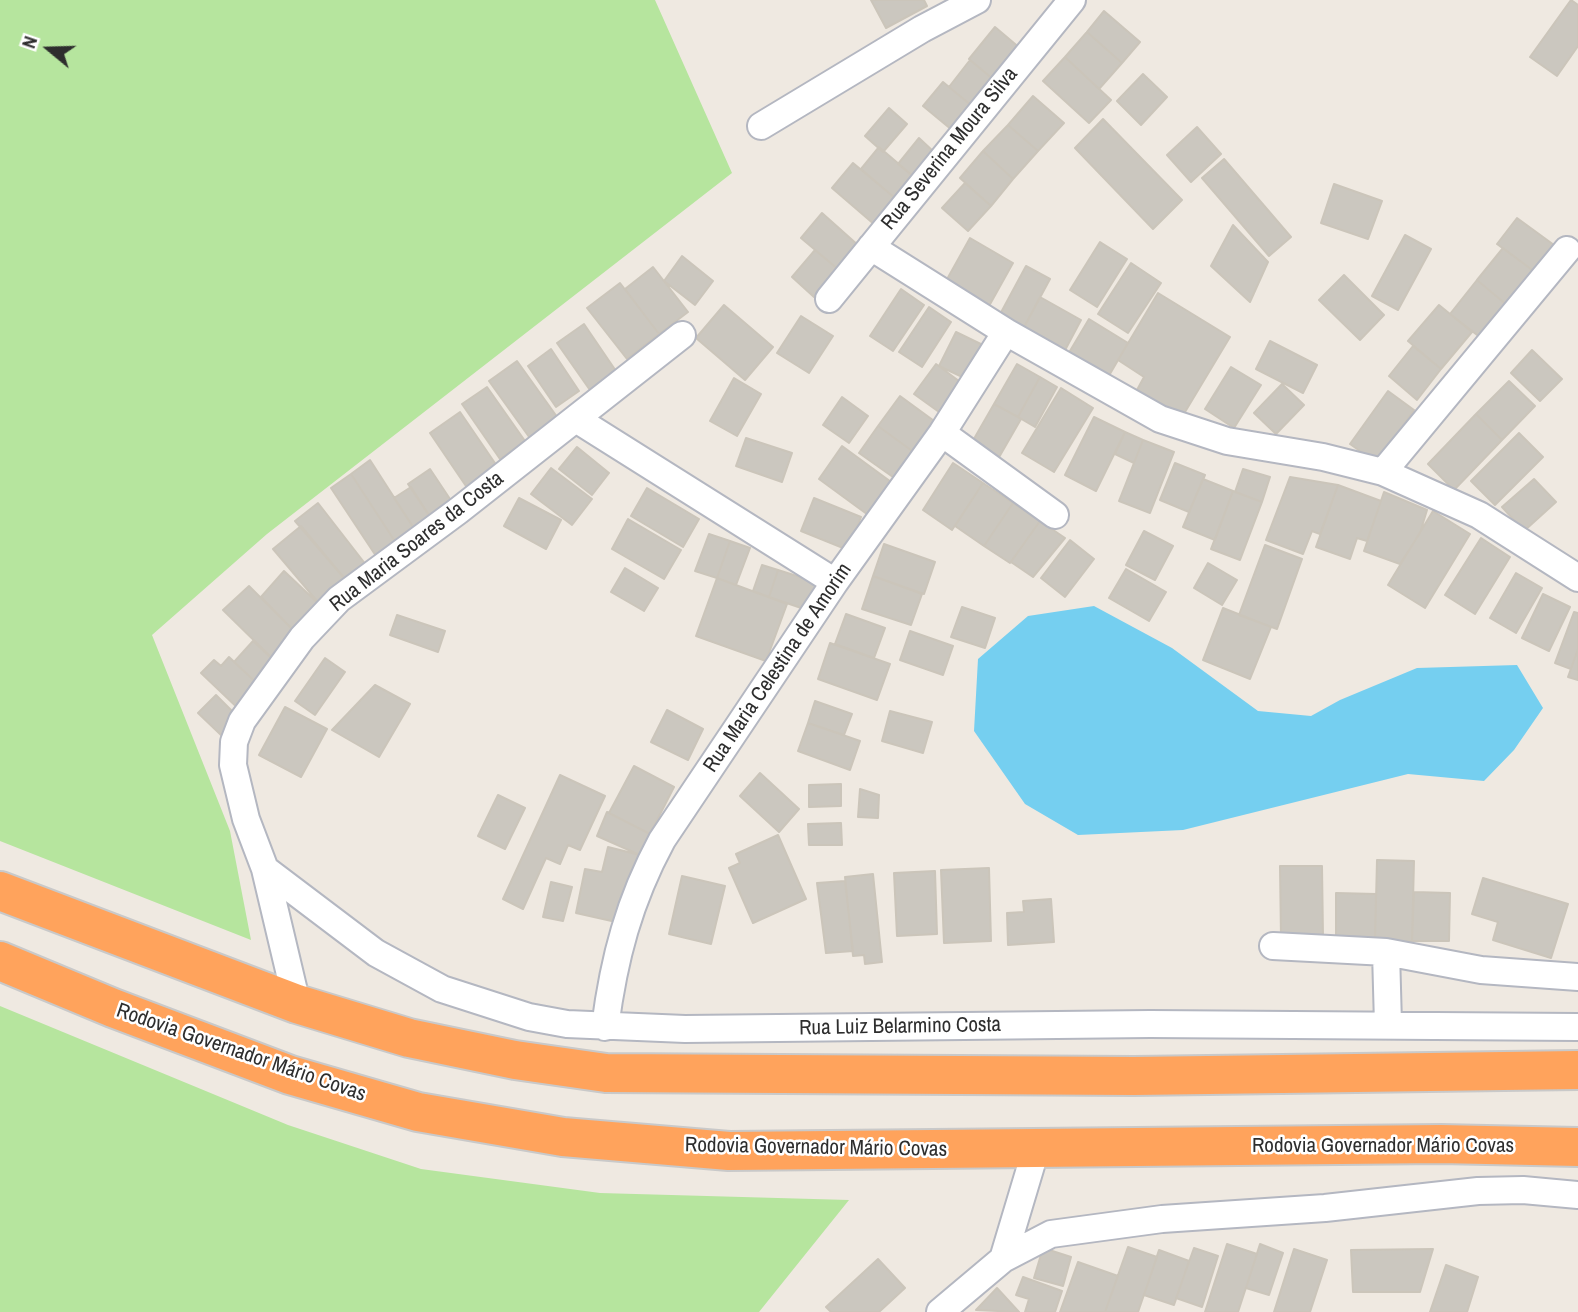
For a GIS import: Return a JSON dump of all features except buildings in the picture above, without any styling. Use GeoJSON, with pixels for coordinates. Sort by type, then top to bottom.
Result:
{"type":"FeatureCollection","features":[{"type":"Feature","properties":{"kind":"highway"},"geometry":{"type":"LineString","coordinates":[[0,891],[298,1004],[409,1038],[515,1060],[606,1073],[1134,1076],[1578,1070]]}},
{"type":"Feature","properties":{"kind":"highway","name":"Rodovia Governador Mário Covas"},"geometry":{"type":"LineString","coordinates":[[0,961],[113,1008],[290,1075],[418,1112],[563,1137],[729,1151],[1441,1144],[1578,1147]]}},
{"type":"Feature","properties":{"kind":"street"},"geometry":{"type":"LineString","coordinates":[[761,126],[922,29],[977,0]]}},
{"type":"Feature","properties":{"kind":"street","name":"Rua Severina Moura Silva"},"geometry":{"type":"LineString","coordinates":[[829,299],[1072,0]]}},
{"type":"Feature","properties":{"kind":"street"},"geometry":{"type":"LineString","coordinates":[[871,247],[1006,332],[1160,419],[1227,440],[1323,457],[1382,472],[1479,515],[1578,578]]}},
{"type":"Feature","properties":{"kind":"street"},"geometry":{"type":"LineString","coordinates":[[1382,472],[1567,250]]}},
{"type":"Feature","properties":{"kind":"street","name":"Rua Maria Celestina de Amorim"},"geometry":{"type":"LineString","coordinates":[[605,1027],[621,938],[639,883],[662,839],[835,582],[942,433],[1006,332]]}},
{"type":"Feature","properties":{"kind":"street","name":"Rua Maria Soares da Costa"},"geometry":{"type":"LineString","coordinates":[[298,1004],[265,869],[246,819],[233,765],[234,741],[242,721],[302,639],[339,599],[682,335]]}},
{"type":"Feature","properties":{"kind":"street"},"geometry":{"type":"LineString","coordinates":[[576,419],[835,582]]}},
{"type":"Feature","properties":{"kind":"street"},"geometry":{"type":"LineString","coordinates":[[942,433],[1055,515]]}},
{"type":"Feature","properties":{"kind":"street","name":"Rua Luiz Belarmino Costa"},"geometry":{"type":"LineString","coordinates":[[265,869],[376,953],[442,989],[529,1017],[605,1027],[1388,1024],[1578,1027]]}},
{"type":"Feature","properties":{"kind":"street"},"geometry":{"type":"LineString","coordinates":[[1273,946],[1386,952],[1480,970],[1578,977]]}},
{"type":"Feature","properties":{"kind":"street"},"geometry":{"type":"LineString","coordinates":[[1386,952],[1388,1024]]}},
{"type":"Feature","properties":{"kind":"street"},"geometry":{"type":"LineString","coordinates":[[1003,1259],[1036,1149]]}},
{"type":"Feature","properties":{"kind":"street"},"geometry":{"type":"LineString","coordinates":[[940,1312],[1003,1259],[1051,1234],[1138,1222],[1325,1209],[1478,1191],[1523,1190],[1578,1195]]}},
{"type":"Feature","properties":{"kind":"green space"},"geometry":{"type":"Polygon","coordinates":[[[0,0],[655,0],[732,173],[267,534],[152,635],[230,831],[251,940],[0,841],[0,0]]]}},
{"type":"Feature","properties":{"kind":"green space"},"geometry":{"type":"Polygon","coordinates":[[[0,1006],[288,1125],[421,1169],[600,1193],[849,1200],[759,1312],[0,1312],[0,1006]]]}},
{"type":"Feature","properties":{"kind":"water"},"geometry":{"type":"Polygon","coordinates":[[[1094,606],[1172,648],[1258,711],[1311,716],[1340,700],[1417,668],[1517,665],[1543,708],[1514,750],[1484,781],[1408,774],[1183,830],[1078,835],[1025,804],[974,731],[978,659],[1028,616],[1094,606]]]}}]}
